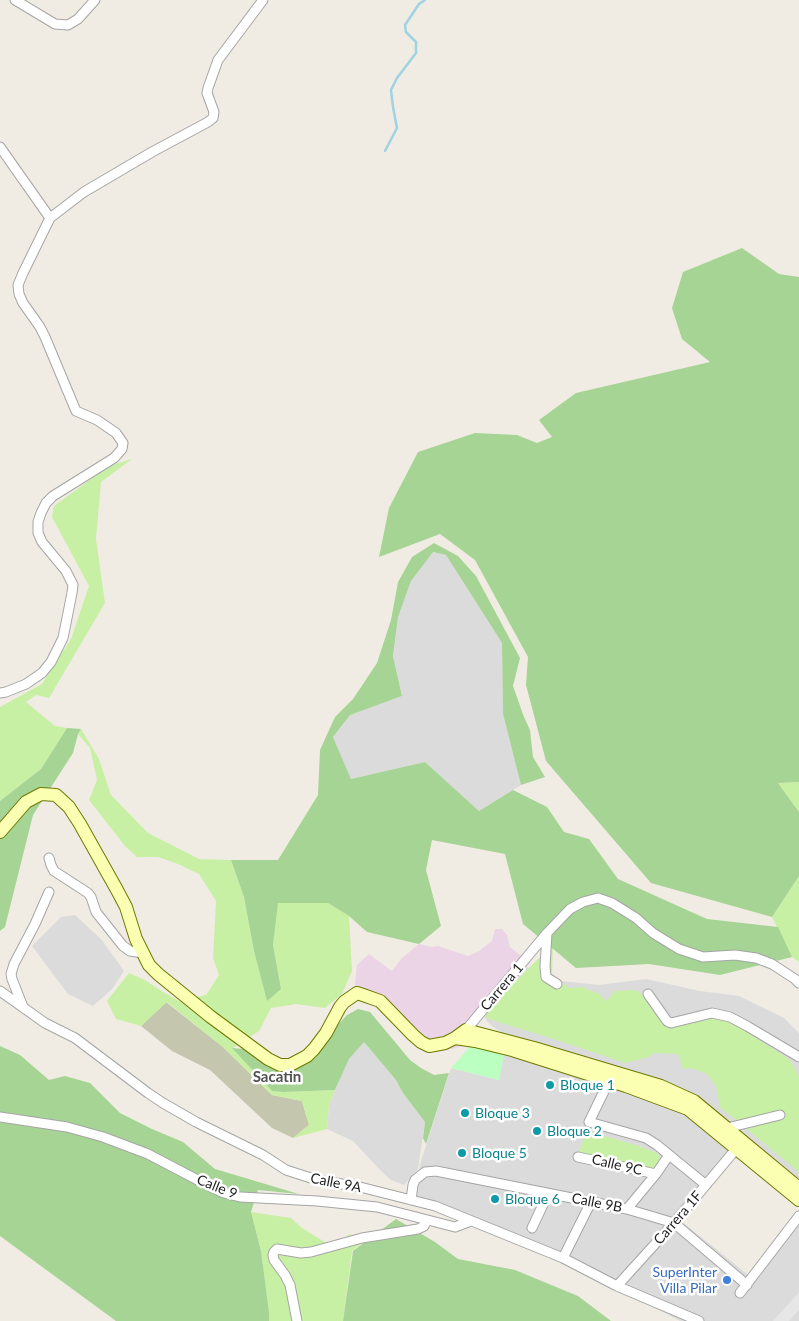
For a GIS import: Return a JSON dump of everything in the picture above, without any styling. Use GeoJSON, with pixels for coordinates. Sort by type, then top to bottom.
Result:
{"type":"FeatureCollection","features":[{"type":"Feature","properties":{"kind":"main road"},"geometry":{"type":"LineString","coordinates":[[0,832],[26,802],[42,794],[56,795],[68,807],[80,824],[126,907],[136,939],[143,953],[158,974],[211,1017],[268,1059],[280,1065],[290,1065],[311,1053],[326,1033],[340,1007],[357,993],[380,1001],[413,1036],[428,1046],[445,1043],[455,1038],[505,1048],[654,1096],[688,1109],[799,1200]]}},
{"type":"Feature","properties":{"kind":"main road"},"geometry":{"type":"LineString","coordinates":[[466,1030],[661,1086],[694,1101],[799,1188]]}},
{"type":"Feature","properties":{"kind":"main road","name":"Carrera 1"},"geometry":{"type":"LineString","coordinates":[[455,1038],[466,1030]]}},
{"type":"Feature","properties":{"kind":"street"},"geometry":{"type":"LineString","coordinates":[[15,0],[55,24],[68,25],[78,19],[95,0]]}},
{"type":"Feature","properties":{"kind":"street"},"geometry":{"type":"LineString","coordinates":[[0,693],[26,684],[42,673],[51,662],[63,638],[73,585],[66,572],[42,542],[38,533],[40,512],[53,496],[114,458],[122,449],[123,444],[116,433],[97,420],[76,411],[45,337],[23,303],[18,285],[50,218],[84,192],[213,118],[214,112],[207,93],[218,60],[263,0]]}},
{"type":"Feature","properties":{"kind":"street"},"geometry":{"type":"LineString","coordinates":[[0,147],[50,218]]}},
{"type":"Feature","properties":{"kind":"street"},"geometry":{"type":"LineString","coordinates":[[49,858],[54,871],[88,893],[96,912],[124,946],[130,951],[143,953]]}},
{"type":"Feature","properties":{"kind":"street"},"geometry":{"type":"LineString","coordinates":[[25,1009],[16,992],[11,974],[48,892]]}},
{"type":"Feature","properties":{"kind":"street","name":"Carrera 1"},"geometry":{"type":"LineString","coordinates":[[466,1030],[547,933],[570,909],[582,902],[598,898],[612,902],[679,949],[703,957],[735,955],[756,958],[772,964],[799,983]]}},
{"type":"Feature","properties":{"kind":"street"},"geometry":{"type":"LineString","coordinates":[[547,933],[546,977],[558,984]]}},
{"type":"Feature","properties":{"kind":"street","name":"Calle 9A"},"geometry":{"type":"LineString","coordinates":[[0,991],[45,1023],[75,1038],[163,1103],[263,1155],[286,1170],[317,1180],[360,1187],[435,1206],[563,1258],[617,1286],[699,1321]]}},
{"type":"Feature","properties":{"kind":"street"},"geometry":{"type":"LineString","coordinates":[[648,994],[667,1021],[671,1023],[712,1013],[730,1017],[799,1057]]}},
{"type":"Feature","properties":{"kind":"street"},"geometry":{"type":"LineString","coordinates":[[608,1081],[589,1122],[646,1138],[658,1145],[706,1185]]}},
{"type":"Feature","properties":{"kind":"street"},"geometry":{"type":"LineString","coordinates":[[727,1128],[780,1115]]}},
{"type":"Feature","properties":{"kind":"street","name":"Calle 9"},"geometry":{"type":"LineString","coordinates":[[0,1118],[67,1127],[103,1137],[148,1154],[224,1193],[240,1197],[317,1201],[376,1207],[455,1227],[471,1221]]}},
{"type":"Feature","properties":{"kind":"street","name":"Carrera 1F"},"geometry":{"type":"LineString","coordinates":[[617,1286],[674,1224],[736,1149]]}},
{"type":"Feature","properties":{"kind":"street"},"geometry":{"type":"LineString","coordinates":[[627,1209],[669,1155]]}},
{"type":"Feature","properties":{"kind":"street","name":"Calle 9C"},"geometry":{"type":"LineString","coordinates":[[578,1157],[656,1174]]}},
{"type":"Feature","properties":{"kind":"street","name":"Calle 9B"},"geometry":{"type":"LineString","coordinates":[[411,1200],[415,1180],[425,1172],[436,1171],[627,1209],[674,1224],[747,1285]]}},
{"type":"Feature","properties":{"kind":"street"},"geometry":{"type":"LineString","coordinates":[[532,1228],[548,1194]]}},
{"type":"Feature","properties":{"kind":"street"},"geometry":{"type":"LineString","coordinates":[[563,1258],[591,1202]]}},
{"type":"Feature","properties":{"kind":"street"},"geometry":{"type":"LineString","coordinates":[[740,1293],[799,1216]]}},
{"type":"Feature","properties":{"kind":"street"},"geometry":{"type":"LineString","coordinates":[[297,1321],[290,1285],[274,1260],[274,1252],[277,1250],[301,1253],[312,1252],[356,1239],[418,1229],[424,1226],[426,1220]]}},
{"type":"Feature","properties":{"kind":"shaded area"},"geometry":{"type":"Polygon","coordinates":[[[432,552],[446,555],[502,643],[503,714],[521,785],[479,811],[425,762],[351,779],[333,737],[350,715],[402,696],[393,656],[398,617],[411,581],[432,552]]]}},
{"type":"Feature","properties":{"kind":"shaded area"},"geometry":{"type":"Polygon","coordinates":[[[75,915],[102,940],[124,971],[112,989],[93,1006],[68,994],[32,946],[61,917],[75,915]]]}},
{"type":"Feature","properties":{"kind":"shaded area"},"geometry":{"type":"Polygon","coordinates":[[[495,929],[502,929],[507,935],[510,947],[530,963],[475,1019],[469,1045],[437,1052],[432,1051],[412,1028],[356,994],[357,965],[369,954],[392,971],[401,959],[419,944],[432,947],[438,946],[468,956],[479,951],[492,941],[495,929]]]}},
{"type":"Feature","properties":{"kind":"shaded area"},"geometry":{"type":"Polygon","coordinates":[[[527,967],[561,981],[599,985],[646,979],[700,991],[739,996],[784,1018],[799,1033],[799,1180],[767,1161],[696,1099],[511,1038],[493,1027],[487,1021],[483,1012],[527,967]]]}},
{"type":"Feature","properties":{"kind":"shaded area"},"geometry":{"type":"Polygon","coordinates":[[[166,1002],[223,1047],[272,1095],[302,1101],[309,1125],[293,1138],[272,1128],[210,1070],[172,1051],[141,1026],[166,1002]]]}},
{"type":"Feature","properties":{"kind":"shaded area"},"geometry":{"type":"Polygon","coordinates":[[[363,1041],[396,1080],[403,1093],[425,1122],[418,1169],[404,1185],[391,1180],[353,1141],[327,1129],[329,1105],[349,1059],[363,1041]]]}},
{"type":"Feature","properties":{"kind":"shaded area"},"geometry":{"type":"Polygon","coordinates":[[[505,1048],[688,1109],[736,1149],[676,1217],[752,1278],[799,1222],[799,1321],[680,1321],[617,1286],[412,1199],[422,1158],[451,1068],[499,1080],[505,1048]]]}},
{"type":"Feature","properties":{"kind":"shaded area"},"geometry":{"type":"Polygon","coordinates":[[[799,1292],[799,1310],[789,1321],[773,1321],[799,1292]]]}},
{"type":"Feature","properties":{"kind":"green space"},"geometry":{"type":"Polygon","coordinates":[[[742,248],[779,274],[799,277],[799,782],[778,783],[799,812],[799,876],[772,917],[651,883],[546,761],[526,685],[528,657],[475,560],[440,534],[379,557],[389,508],[418,452],[475,433],[517,435],[537,443],[552,437],[539,420],[576,393],[710,362],[682,339],[672,308],[683,272],[742,248]]]}},
{"type":"Feature","properties":{"kind":"green space"},"geometry":{"type":"Polygon","coordinates":[[[132,459],[101,482],[96,539],[105,603],[49,698],[36,695],[26,702],[55,726],[67,728],[41,769],[0,801],[0,707],[42,684],[71,639],[89,586],[52,517],[54,506],[109,466],[132,459]]]}},
{"type":"Feature","properties":{"kind":"green space"},"geometry":{"type":"Polygon","coordinates":[[[434,543],[458,556],[476,576],[520,658],[513,686],[530,730],[533,757],[545,777],[521,785],[503,714],[502,643],[446,555],[433,552],[411,581],[398,617],[393,656],[402,696],[350,715],[333,737],[351,779],[425,762],[479,811],[513,790],[547,807],[564,832],[589,839],[618,879],[707,919],[778,927],[792,957],[720,975],[649,964],[576,968],[523,924],[505,854],[432,840],[426,870],[441,926],[419,944],[367,932],[349,916],[328,903],[278,903],[273,945],[281,989],[267,1001],[254,951],[244,897],[231,860],[278,860],[318,795],[320,750],[335,717],[353,699],[377,663],[391,620],[398,582],[412,557],[434,543]]]}},
{"type":"Feature","properties":{"kind":"green space"},"geometry":{"type":"Polygon","coordinates":[[[67,728],[81,729],[73,753],[33,815],[5,927],[0,931],[0,801],[41,769],[67,728]]]}},
{"type":"Feature","properties":{"kind":"green space"},"geometry":{"type":"Polygon","coordinates":[[[81,729],[99,759],[111,795],[148,833],[199,859],[231,860],[244,897],[254,951],[267,1000],[281,989],[273,945],[277,903],[328,903],[349,916],[352,971],[342,994],[325,1008],[296,1004],[271,1008],[259,1031],[233,1048],[272,1091],[335,1090],[329,1105],[327,1129],[293,1138],[309,1125],[302,1101],[272,1095],[223,1047],[167,1002],[141,1026],[116,1019],[107,1001],[129,973],[145,980],[179,1001],[206,995],[219,975],[213,958],[216,901],[199,874],[158,857],[137,857],[125,846],[89,800],[97,780],[90,748],[78,734],[81,729]]]}},
{"type":"Feature","properties":{"kind":"green space"},"geometry":{"type":"Polygon","coordinates":[[[799,782],[799,812],[778,783],[799,782]]]}},
{"type":"Feature","properties":{"kind":"green space"},"geometry":{"type":"Polygon","coordinates":[[[799,876],[799,962],[792,957],[772,917],[799,876]]]}},
{"type":"Feature","properties":{"kind":"green space"},"geometry":{"type":"Polygon","coordinates":[[[553,944],[552,974],[569,988],[582,987],[599,994],[606,1001],[613,994],[613,991],[636,990],[644,996],[665,1022],[715,1017],[738,1026],[790,1060],[799,1076],[799,1172],[720,1107],[716,1086],[707,1074],[691,1068],[683,1069],[678,1054],[654,1053],[649,1057],[625,1063],[489,1019],[483,1014],[553,944]]]}},
{"type":"Feature","properties":{"kind":"green space"},"geometry":{"type":"Polygon","coordinates":[[[358,1009],[370,1012],[410,1060],[421,1068],[434,1075],[449,1073],[426,1144],[423,1138],[425,1122],[403,1093],[396,1080],[364,1042],[349,1059],[335,1090],[272,1091],[232,1048],[243,1049],[271,1067],[285,1073],[299,1068],[320,1050],[333,1030],[347,1015],[358,1009]]]}},
{"type":"Feature","properties":{"kind":"green space"},"geometry":{"type":"Polygon","coordinates":[[[475,1041],[505,1048],[499,1080],[451,1068],[475,1041]]]}},
{"type":"Feature","properties":{"kind":"green space"},"geometry":{"type":"Polygon","coordinates":[[[0,1046],[20,1055],[49,1080],[65,1076],[90,1083],[120,1113],[183,1142],[215,1169],[299,1194],[258,1190],[251,1212],[261,1251],[269,1321],[116,1321],[0,1236],[0,1046]]]}},
{"type":"Feature","properties":{"kind":"green space"},"geometry":{"type":"Polygon","coordinates":[[[587,1131],[642,1147],[658,1154],[662,1159],[655,1172],[578,1154],[587,1131]]]}},
{"type":"Feature","properties":{"kind":"green space"},"geometry":{"type":"Polygon","coordinates":[[[251,1212],[291,1218],[302,1228],[328,1244],[336,1244],[350,1234],[364,1242],[352,1251],[343,1321],[269,1321],[261,1251],[251,1212]]]}},
{"type":"Feature","properties":{"kind":"green space"},"geometry":{"type":"Polygon","coordinates":[[[396,1219],[435,1242],[458,1259],[515,1270],[578,1296],[611,1321],[343,1321],[353,1251],[396,1219]]]}},
{"type":"Feature","properties":{"kind":"waterway"},"geometry":{"type":"LineString","coordinates":[[385,151],[397,128],[391,90],[397,78],[416,53],[416,42],[406,32],[405,25],[419,4],[425,0]]}},
{"type":"Feature","properties":{"kind":"place","name":"Bloque 1"},"geometry":{"type":"Point","coordinates":[550,1085]}},
{"type":"Feature","properties":{"kind":"place","name":"Bloque 3"},"geometry":{"type":"Point","coordinates":[465,1113]}},
{"type":"Feature","properties":{"kind":"place","name":"Bloque 2"},"geometry":{"type":"Point","coordinates":[537,1131]}},
{"type":"Feature","properties":{"kind":"place","name":"Bloque 5"},"geometry":{"type":"Point","coordinates":[462,1153]}},
{"type":"Feature","properties":{"kind":"place","name":"Bloque 6"},"geometry":{"type":"Point","coordinates":[495,1199]}},
{"type":"Feature","properties":{"kind":"place","name":"SuperInter Villa Pilar"},"geometry":{"type":"Point","coordinates":[727,1280]}},
{"type":"Feature","properties":{"kind":"district","name":"Sacatin"},"geometry":{"type":"Point","coordinates":[277,1077]}}]}
